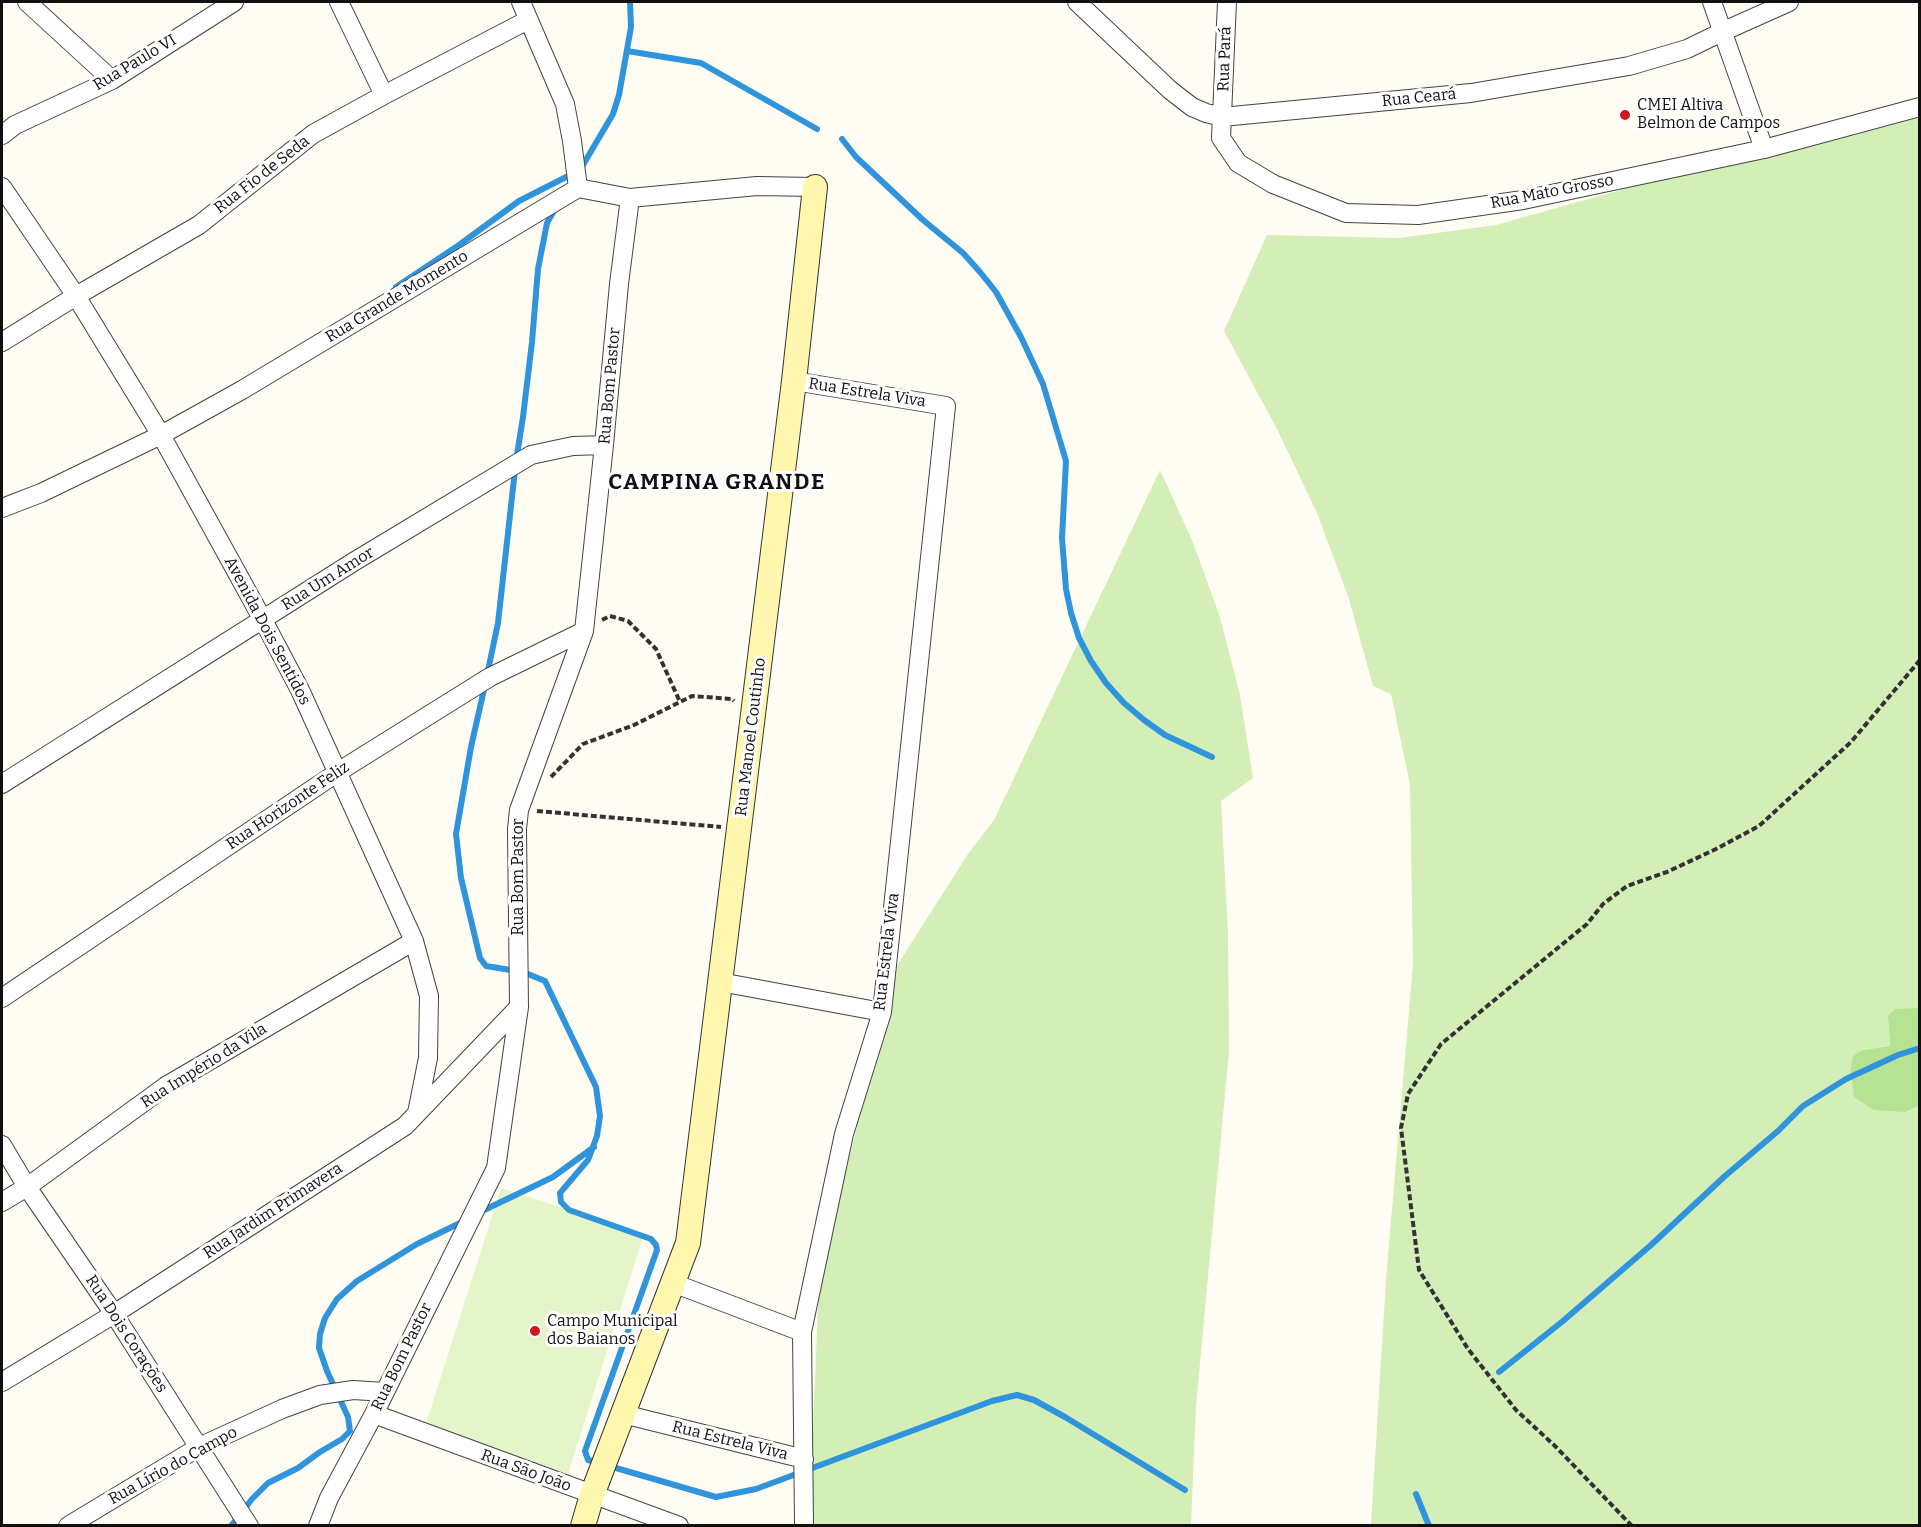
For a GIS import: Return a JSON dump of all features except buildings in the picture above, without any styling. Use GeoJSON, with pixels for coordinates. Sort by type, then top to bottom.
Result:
{"type":"FeatureCollection","features":[{"type":"Feature","properties":{"kind":"street"},"geometry":{"type":"LineString","coordinates":[[27,2],[111,80]]}},
{"type":"Feature","properties":{"kind":"street","name":"Rua Paulo VI"},"geometry":{"type":"LineString","coordinates":[[2,135],[15,125],[111,80],[234,2]]}},
{"type":"Feature","properties":{"kind":"street"},"geometry":{"type":"LineString","coordinates":[[339,2],[384,95]]}},
{"type":"Feature","properties":{"kind":"street"},"geometry":{"type":"LineString","coordinates":[[521,2],[565,104],[578,188],[630,198],[757,186],[815,188]]}},
{"type":"Feature","properties":{"kind":"street","name":"Rua Ceará"},"geometry":{"type":"LineString","coordinates":[[1077,2],[1170,90],[1192,106],[1222,117],[1471,93],[1629,66],[1688,49],[1789,2]]}},
{"type":"Feature","properties":{"kind":"street","name":"Rua Pará"},"geometry":{"type":"LineString","coordinates":[[1222,117],[1227,2]]}},
{"type":"Feature","properties":{"kind":"street"},"geometry":{"type":"LineString","coordinates":[[1712,2],[1764,149]]}},
{"type":"Feature","properties":{"kind":"street","name":"Rua Fio de Seda"},"geometry":{"type":"LineString","coordinates":[[2,342],[199,225],[314,134],[528,20]]}},
{"type":"Feature","properties":{"kind":"street","name":"Rua Mato Grosso"},"geometry":{"type":"LineString","coordinates":[[1222,117],[1221,138],[1238,163],[1273,184],[1346,213],[1418,215],[1523,200],[1764,149],[1920,106]]}},
{"type":"Feature","properties":{"kind":"street","name":"Avenida Dois Sentidos"},"geometry":{"type":"LineString","coordinates":[[2,187],[76,296],[161,435],[263,620],[300,690],[414,941],[429,996],[428,1058],[417,1113]]}},
{"type":"Feature","properties":{"kind":"street","name":"Rua Grande Momento"},"geometry":{"type":"LineString","coordinates":[[2,508],[41,493],[161,435],[242,390],[578,188]]}},
{"type":"Feature","properties":{"kind":"street","name":"Rua Manoel Coutinho"},"geometry":{"type":"LineString","coordinates":[[582,1526],[688,1243],[794,381],[815,188]]}},
{"type":"Feature","properties":{"kind":"street","name":"Rua Bom Pastor"},"geometry":{"type":"LineString","coordinates":[[318,1526],[329,1498],[374,1414],[496,1168],[519,1007],[517,829],[519,810],[584,631],[619,284],[630,198]]}},
{"type":"Feature","properties":{"kind":"street","name":"Rua Estrela Viva"},"geometry":{"type":"LineString","coordinates":[[623,1414],[804,1459],[802,1332],[844,1134],[882,1012],[946,406],[794,381]]}},
{"type":"Feature","properties":{"kind":"street","name":"Rua Um Amor"},"geometry":{"type":"LineString","coordinates":[[2,784],[355,561],[531,455],[573,446],[604,445]]}},
{"type":"Feature","properties":{"kind":"street","name":"Rua Horizonte Feliz"},"geometry":{"type":"LineString","coordinates":[[2,998],[338,772],[490,677],[584,631]]}},
{"type":"Feature","properties":{"kind":"street","name":"Rua Império da Vila"},"geometry":{"type":"LineString","coordinates":[[2,1202],[27,1187],[166,1086],[414,941]]}},
{"type":"Feature","properties":{"kind":"street"},"geometry":{"type":"LineString","coordinates":[[720,982],[882,1012]]}},
{"type":"Feature","properties":{"kind":"street","name":"Rua Jardim Primavera"},"geometry":{"type":"LineString","coordinates":[[2,1382],[114,1314],[405,1126],[519,1007]]}},
{"type":"Feature","properties":{"kind":"street","name":"Rua Dois Corações"},"geometry":{"type":"LineString","coordinates":[[2,1145],[27,1187],[114,1314],[249,1526]]}},
{"type":"Feature","properties":{"kind":"street"},"geometry":{"type":"LineString","coordinates":[[673,1283],[802,1332]]}},
{"type":"Feature","properties":{"kind":"street","name":"Rua Lírio do Campo"},"geometry":{"type":"LineString","coordinates":[[68,1526],[199,1447],[282,1409],[320,1395],[352,1389],[385,1392]]}},
{"type":"Feature","properties":{"kind":"street","name":"Rua São João"},"geometry":{"type":"LineString","coordinates":[[374,1414],[679,1526]]}},
{"type":"Feature","properties":{"kind":"street"},"geometry":{"type":"LineString","coordinates":[[804,1459],[804,1526]]}},
{"type":"Feature","properties":{"kind":"path"},"geometry":{"type":"LineString","coordinates":[[584,631],[610,616],[628,621],[656,649],[680,702]]}},
{"type":"Feature","properties":{"kind":"path"},"geometry":{"type":"LineString","coordinates":[[1632,1526],[1555,1446],[1516,1410],[1468,1349],[1419,1270],[1401,1128],[1408,1094],[1441,1044],[1587,924],[1603,904],[1627,886],[1666,872],[1759,826],[1851,742],[1920,660]]}},
{"type":"Feature","properties":{"kind":"path"},"geometry":{"type":"LineString","coordinates":[[547,780],[583,744],[634,725],[692,696],[732,699],[753,718]]}},
{"type":"Feature","properties":{"kind":"path"},"geometry":{"type":"LineString","coordinates":[[519,810],[740,828]]}},
{"type":"Feature","properties":{"kind":"green space"},"geometry":{"type":"Polygon","coordinates":[[[1919,106],[1919,1008],[1888,1016],[1890,1046],[1861,1050],[1905,1112],[1919,1106],[1919,1525],[1371,1525],[1386,1279],[1413,964],[1410,784],[1391,694],[1373,686],[1349,599],[1317,513],[1277,429],[1224,331],[1267,235],[1399,238],[1496,225],[1919,106]]]}},
{"type":"Feature","properties":{"kind":"green space"},"geometry":{"type":"Polygon","coordinates":[[[1160,470],[1192,540],[1219,614],[1240,695],[1253,778],[1221,801],[1228,933],[1229,1051],[1196,1406],[1191,1525],[809,1526],[819,1282],[896,967],[968,854],[994,820],[1160,470]]]}},
{"type":"Feature","properties":{"kind":"green space"},"geometry":{"type":"Polygon","coordinates":[[[1919,1008],[1919,1106],[1905,1112],[1874,1110],[1854,1097],[1851,1069],[1853,1056],[1862,1050],[1890,1046],[1888,1016],[1895,1009],[1919,1008]]]}},
{"type":"Feature","properties":{"kind":"green space","name":"Campo Municipal dos Baianos"},"geometry":{"type":"Polygon","coordinates":[[[501,1188],[644,1234],[568,1474],[425,1427],[501,1188]]]}},
{"type":"Feature","properties":{"kind":"waterway"},"geometry":{"type":"LineString","coordinates":[[580,170],[613,114],[619,95],[631,27],[630,2]]}},
{"type":"Feature","properties":{"kind":"waterway"},"geometry":{"type":"LineString","coordinates":[[627,51],[701,63],[817,129]]}},
{"type":"Feature","properties":{"kind":"waterway"},"geometry":{"type":"LineString","coordinates":[[842,139],[856,157],[923,220],[963,253],[996,292],[1021,337],[1043,384],[1066,461],[1062,538],[1066,589],[1079,638],[1091,661],[1106,683],[1144,720],[1165,735],[1212,757]]}},
{"type":"Feature","properties":{"kind":"waterway"},"geometry":{"type":"LineString","coordinates":[[396,287],[519,201],[574,173]]}},
{"type":"Feature","properties":{"kind":"waterway"},"geometry":{"type":"LineString","coordinates":[[487,675],[498,623],[532,342],[538,269],[547,223],[555,209]]}},
{"type":"Feature","properties":{"kind":"waterway"},"geometry":{"type":"LineString","coordinates":[[485,685],[471,747],[456,834],[461,878],[480,958],[486,966],[523,972],[545,981],[596,1087],[600,1116],[597,1136],[588,1160],[560,1193],[561,1202],[569,1210],[651,1239],[657,1250],[585,1451],[588,1460],[600,1463]]}},
{"type":"Feature","properties":{"kind":"waterway"},"geometry":{"type":"LineString","coordinates":[[1499,1372],[1563,1321],[1651,1245],[1803,1106],[1846,1079],[1898,1055],[1920,1048]]}},
{"type":"Feature","properties":{"kind":"waterway"},"geometry":{"type":"LineString","coordinates":[[478,1213],[553,1177],[594,1147]]}},
{"type":"Feature","properties":{"kind":"waterway"},"geometry":{"type":"LineString","coordinates":[[231,1526],[268,1483],[298,1468],[342,1439],[350,1431],[348,1417],[319,1348],[325,1318],[337,1299],[357,1281],[417,1244],[464,1221]]}},
{"type":"Feature","properties":{"kind":"waterway"},"geometry":{"type":"LineString","coordinates":[[609,1466],[716,1497],[756,1489],[992,1401],[1017,1395],[1034,1400],[1065,1417],[1185,1490]]}},
{"type":"Feature","properties":{"kind":"waterway"},"geometry":{"type":"LineString","coordinates":[[1416,1494],[1429,1526]]}},
{"type":"Feature","properties":{"kind":"place","name":"CMEI Altiva Belmon de Campos"},"geometry":{"type":"Point","coordinates":[1625,115]}},
{"type":"Feature","properties":{"kind":"place","name":"Campo Municipal dos Baianos"},"geometry":{"type":"Point","coordinates":[535,1331]}},
{"type":"Feature","properties":{"kind":"district","name":"CAMPINA GRANDE"},"geometry":{"type":"Point","coordinates":[717,483]}}]}
